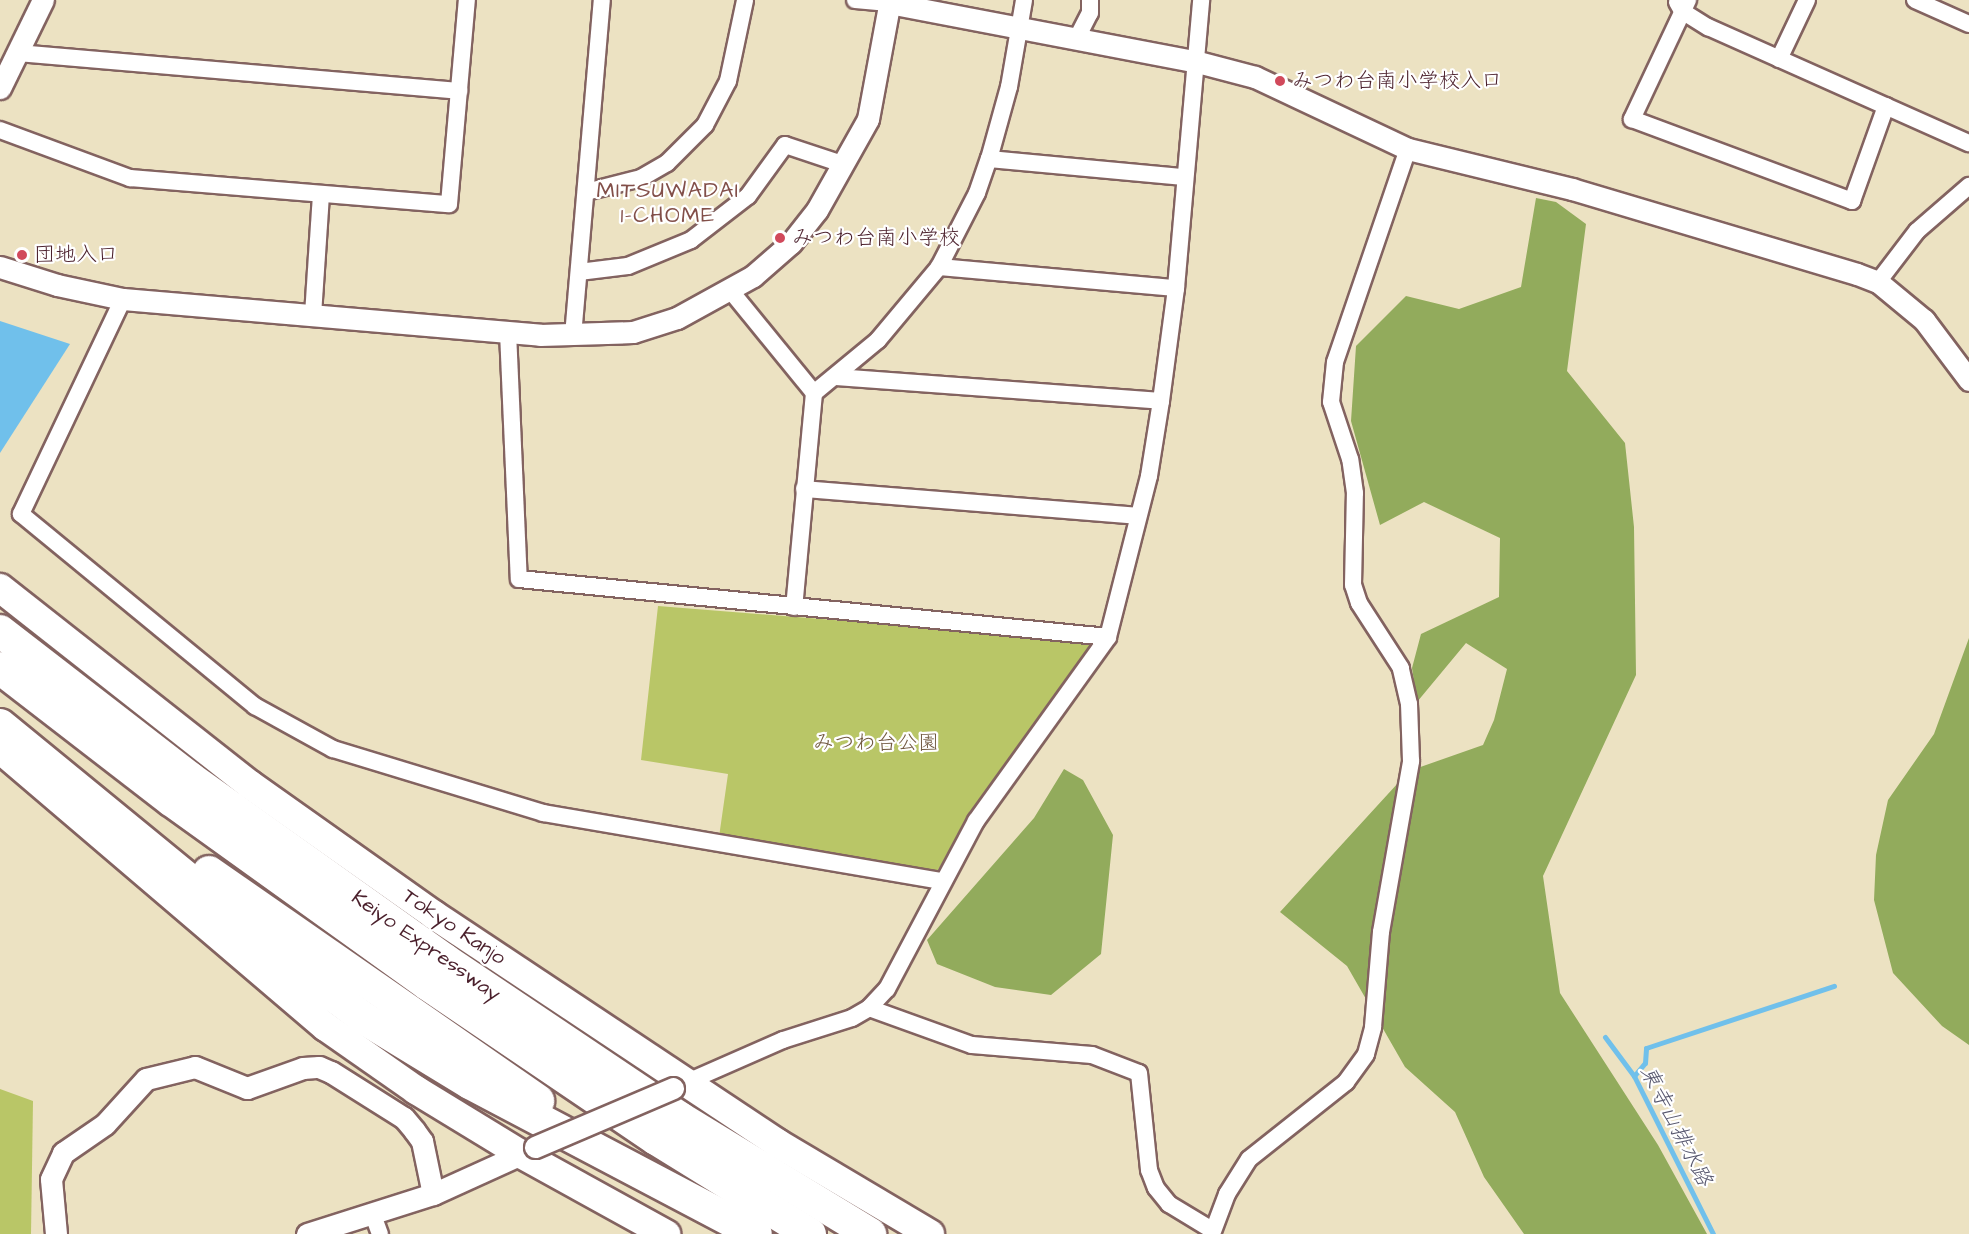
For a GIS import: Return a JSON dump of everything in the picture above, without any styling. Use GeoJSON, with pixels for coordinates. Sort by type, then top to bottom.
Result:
{"type":"FeatureCollection","features":[{"type":"Feature","properties":{"kind":"highway","name":"Tokyo Kanjo"},"geometry":{"type":"LineString","coordinates":[[0,588],[249,784],[434,915],[679,1085],[930,1234]]}},
{"type":"Feature","properties":{"kind":"highway","name":"Keiyo Expressway"},"geometry":{"type":"LineString","coordinates":[[0,631],[180,789],[541,1063],[810,1234]]}},
{"type":"Feature","properties":{"kind":"highway","name":"Keiyo Expressway"},"geometry":{"type":"LineString","coordinates":[[0,668],[681,1118],[870,1234]]}},
{"type":"Feature","properties":{"kind":"highway"},"geometry":{"type":"LineString","coordinates":[[0,709],[211,873],[493,1068],[630,1169]]}},
{"type":"Feature","properties":{"kind":"highway"},"geometry":{"type":"LineString","coordinates":[[0,726],[299,970],[411,1048],[630,1169],[756,1234]]}},
{"type":"Feature","properties":{"kind":"highway"},"geometry":{"type":"LineString","coordinates":[[0,749],[326,1027],[416,1090],[528,1151],[666,1234]]}},
{"type":"Feature","properties":{"kind":"street"},"geometry":{"type":"LineString","coordinates":[[0,88],[43,0]]}},
{"type":"Feature","properties":{"kind":"street"},"geometry":{"type":"LineString","coordinates":[[0,130],[130,178],[449,204],[467,0]]}},
{"type":"Feature","properties":{"kind":"street"},"geometry":{"type":"LineString","coordinates":[[573,336],[602,0]]}},
{"type":"Feature","properties":{"kind":"street"},"geometry":{"type":"LineString","coordinates":[[586,192],[641,178],[667,163],[705,125],[728,81],[745,0]]}},
{"type":"Feature","properties":{"kind":"street"},"geometry":{"type":"LineString","coordinates":[[855,0],[889,2],[1194,61],[1277,86],[1408,149],[1572,189],[1878,282],[1924,320],[1969,380]]}},
{"type":"Feature","properties":{"kind":"street"},"geometry":{"type":"LineString","coordinates":[[814,393],[836,377],[900,316],[939,267],[977,193],[989,159],[1009,87],[1024,0]]}},
{"type":"Feature","properties":{"kind":"street"},"geometry":{"type":"LineString","coordinates":[[1077,38],[1089,13],[1090,0]]}},
{"type":"Feature","properties":{"kind":"street"},"geometry":{"type":"LineString","coordinates":[[307,1234],[377,1224],[434,1194],[528,1151],[679,1085],[869,1008],[904,963],[941,881],[976,821],[1108,637],[1138,516],[1161,401],[1176,288],[1201,0]]}},
{"type":"Feature","properties":{"kind":"street"},"geometry":{"type":"LineString","coordinates":[[1779,59],[1807,0]]}},
{"type":"Feature","properties":{"kind":"street"},"geometry":{"type":"LineString","coordinates":[[1915,0],[1969,24]]}},
{"type":"Feature","properties":{"kind":"street"},"geometry":{"type":"LineString","coordinates":[[0,267],[57,285],[123,299],[508,332],[573,336],[633,332],[677,318],[730,290],[753,276],[791,243],[845,165],[868,119],[889,2]]}},
{"type":"Feature","properties":{"kind":"street"},"geometry":{"type":"LineString","coordinates":[[1886,106],[1852,201],[1632,119],[1682,4],[1779,59],[1886,106],[1969,143]]}},
{"type":"Feature","properties":{"kind":"street"},"geometry":{"type":"LineString","coordinates":[[17,53],[459,91]]}},
{"type":"Feature","properties":{"kind":"street"},"geometry":{"type":"LineString","coordinates":[[579,272],[628,266],[691,240],[748,196],[785,145],[845,165]]}},
{"type":"Feature","properties":{"kind":"street"},"geometry":{"type":"LineString","coordinates":[[869,1008],[972,1045],[1092,1055],[1139,1073],[1149,1170],[1156,1188],[1169,1204],[1212,1232],[1227,1194],[1249,1159],[1346,1082],[1366,1054],[1373,1027],[1382,932],[1412,761],[1409,704],[1401,668],[1359,603],[1353,585],[1355,493],[1350,459],[1331,402],[1335,362],[1408,149]]}},
{"type":"Feature","properties":{"kind":"street"},"geometry":{"type":"LineString","coordinates":[[989,159],[1184,177]]}},
{"type":"Feature","properties":{"kind":"street"},"geometry":{"type":"LineString","coordinates":[[1878,282],[1917,231],[1969,186]]}},
{"type":"Feature","properties":{"kind":"street"},"geometry":{"type":"LineString","coordinates":[[313,315],[321,194]]}},
{"type":"Feature","properties":{"kind":"street"},"geometry":{"type":"LineString","coordinates":[[939,267],[1176,288]]}},
{"type":"Feature","properties":{"kind":"street"},"geometry":{"type":"LineString","coordinates":[[730,290],[814,393],[794,607]]}},
{"type":"Feature","properties":{"kind":"street"},"geometry":{"type":"LineString","coordinates":[[123,299],[21,514],[255,706],[333,748],[543,813],[941,881]]}},
{"type":"Feature","properties":{"kind":"street"},"geometry":{"type":"LineString","coordinates":[[508,332],[519,579],[1108,637]]}},
{"type":"Feature","properties":{"kind":"street"},"geometry":{"type":"LineString","coordinates":[[836,377],[1161,401]]}},
{"type":"Feature","properties":{"kind":"street"},"geometry":{"type":"LineString","coordinates":[[804,489],[1138,516]]}},
{"type":"Feature","properties":{"kind":"street"},"geometry":{"type":"LineString","coordinates":[[56,1234],[51,1179],[63,1153],[105,1125],[146,1079],[195,1067],[247,1088],[303,1068],[318,1067],[331,1072],[404,1118],[422,1141],[434,1194]]}},
{"type":"Feature","properties":{"kind":"green space"},"geometry":{"type":"Polygon","coordinates":[[[1536,198],[1556,202],[1586,224],[1567,371],[1625,443],[1634,527],[1636,675],[1543,876],[1560,993],[1658,1145],[1707,1234],[1524,1234],[1484,1177],[1455,1112],[1405,1067],[1347,966],[1280,912],[1409,771],[1483,745],[1494,720],[1507,669],[1466,643],[1417,702],[1412,668],[1421,634],[1499,597],[1500,538],[1424,502],[1380,525],[1351,421],[1356,346],[1406,296],[1459,309],[1521,287],[1536,198]]]}},
{"type":"Feature","properties":{"kind":"green space","name":"みつわ台公園"},"geometry":{"type":"Polygon","coordinates":[[[658,606],[1095,641],[935,874],[719,837],[728,774],[641,760],[658,606]]]}},
{"type":"Feature","properties":{"kind":"green space"},"geometry":{"type":"Polygon","coordinates":[[[1969,638],[1969,1045],[1942,1026],[1893,973],[1874,900],[1876,855],[1888,800],[1934,734],[1969,638]]]}},
{"type":"Feature","properties":{"kind":"green space"},"geometry":{"type":"Polygon","coordinates":[[[1064,769],[1083,780],[1113,835],[1101,954],[1051,995],[995,987],[937,964],[927,940],[1034,818],[1064,769]]]}},
{"type":"Feature","properties":{"kind":"green space"},"geometry":{"type":"Polygon","coordinates":[[[0,1089],[33,1101],[31,1234],[0,1234],[0,1089]]]}},
{"type":"Feature","properties":{"kind":"water"},"geometry":{"type":"Polygon","coordinates":[[[0,321],[70,344],[0,453],[0,321]]]}},
{"type":"Feature","properties":{"kind":"waterway"},"geometry":{"type":"LineString","coordinates":[[1634,1076],[1645,1063],[1646,1048],[1834,986]]}},
{"type":"Feature","properties":{"kind":"waterway","name":"東寺山排水路"},"geometry":{"type":"LineString","coordinates":[[1605,1037],[1634,1076],[1713,1234]]}},
{"type":"Feature","properties":{"kind":"place","name":"みつわ台南小学校入口"},"geometry":{"type":"Point","coordinates":[1280,81]}},
{"type":"Feature","properties":{"kind":"place","name":"みつわ台南小学校"},"geometry":{"type":"Point","coordinates":[780,238]}},
{"type":"Feature","properties":{"kind":"place","name":"団地入口"},"geometry":{"type":"Point","coordinates":[22,255]}},
{"type":"Feature","properties":{"kind":"district","name":"MITSUWADAI 1-CHOME"},"geometry":{"type":"Point","coordinates":[668,202]}}]}
